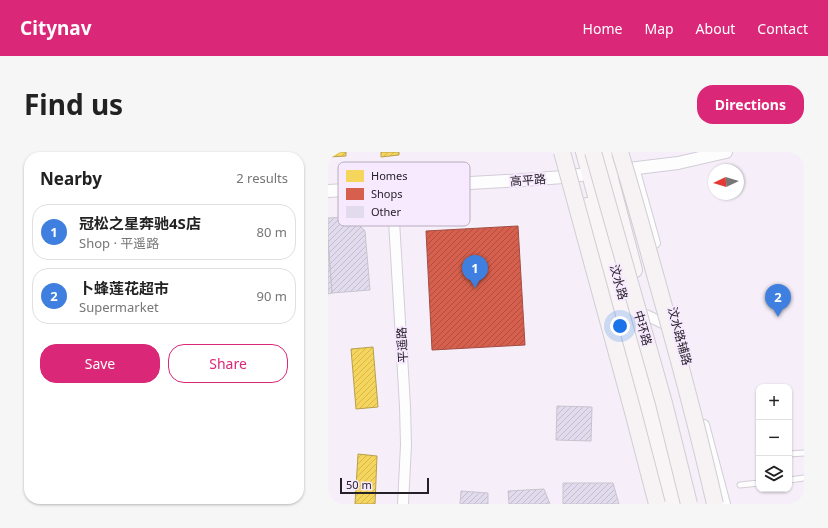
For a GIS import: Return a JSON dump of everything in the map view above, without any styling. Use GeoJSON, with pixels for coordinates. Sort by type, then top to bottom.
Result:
{"type":"FeatureCollection","features":[{"type":"Feature","properties":{"kind":"highway"},"geometry":{"type":"LineString","coordinates":[[562,152],[657,504]]}},
{"type":"Feature","properties":{"kind":"highway","name":"中环路"},"geometry":{"type":"LineString","coordinates":[[593,152],[664,403],[689,504]]}},
{"type":"Feature","properties":{"kind":"highway"},"geometry":{"type":"LineString","coordinates":[[620,152],[634,197],[682,371],[715,504]]}},
{"type":"Feature","properties":{"kind":"main road"},"geometry":{"type":"LineString","coordinates":[[555,152],[627,412],[650,504]]}},
{"type":"Feature","properties":{"kind":"main road","name":"汶水路"},"geometry":{"type":"LineString","coordinates":[[573,152],[585,174],[680,504]]}},
{"type":"Feature","properties":{"kind":"main road","name":"汶水路"},"geometry":{"type":"LineString","coordinates":[[584,152],[585,174],[668,504]]}},
{"type":"Feature","properties":{"kind":"main road","name":"汶水路"},"geometry":{"type":"LineString","coordinates":[[603,152],[695,504]]}},
{"type":"Feature","properties":{"kind":"main road"},"geometry":{"type":"LineString","coordinates":[[650,396],[654,347]]}},
{"type":"Feature","properties":{"kind":"street","name":"高平路"},"geometry":{"type":"LineString","coordinates":[[470,183],[563,177],[678,163],[726,152]]}},
{"type":"Feature","properties":{"kind":"street","name":"汶水路辅路"},"geometry":{"type":"LineString","coordinates":[[634,168],[725,504]]}},
{"type":"Feature","properties":{"kind":"street","name":"高平路"},"geometry":{"type":"LineString","coordinates":[[328,191],[338,190]]}},
{"type":"Feature","properties":{"kind":"street","name":"平遥路"},"geometry":{"type":"LineString","coordinates":[[394,226],[406,420],[406,464],[403,504]]}},
{"type":"Feature","properties":{"kind":"street"},"geometry":{"type":"LineString","coordinates":[[646,315],[678,330]]}},
{"type":"Feature","properties":{"kind":"lane"},"geometry":{"type":"LineString","coordinates":[[792,454],[804,453]]}},
{"type":"Feature","properties":{"kind":"lane"},"geometry":{"type":"LineString","coordinates":[[792,480],[804,478]]}},
{"type":"Feature","properties":{"kind":"lane"},"geometry":{"type":"LineString","coordinates":[[740,485],[756,483]]}},
{"type":"Feature","properties":{"kind":"building: Homes"},"geometry":{"type":"Polygon","coordinates":[[[328,152],[346,152],[346,156],[328,157],[328,152]]]}},
{"type":"Feature","properties":{"kind":"building: Homes"},"geometry":{"type":"Polygon","coordinates":[[[381,152],[399,152],[399,155],[381,157],[381,152]]]}},
{"type":"Feature","properties":{"kind":"building: Homes"},"geometry":{"type":"Polygon","coordinates":[[[373,347],[378,407],[356,409],[351,349],[373,347]]]}},
{"type":"Feature","properties":{"kind":"building: Homes"},"geometry":{"type":"Polygon","coordinates":[[[358,454],[377,456],[375,504],[355,504],[358,454]]]}},
{"type":"Feature","properties":{"kind":"building: Shops"},"geometry":{"type":"Polygon","coordinates":[[[518,226],[525,345],[432,350],[426,231],[518,226]]]}},
{"type":"Feature","properties":{"kind":"building: Other"},"geometry":{"type":"Polygon","coordinates":[[[328,218],[338,218],[338,226],[360,226],[365,231],[370,290],[332,293],[328,218]]]}},
{"type":"Feature","properties":{"kind":"building: Other"},"geometry":{"type":"Polygon","coordinates":[[[328,240],[332,293],[328,294],[328,240]]]}},
{"type":"Feature","properties":{"kind":"building: Other"},"geometry":{"type":"Polygon","coordinates":[[[557,406],[592,407],[591,441],[556,440],[557,406]]]}},
{"type":"Feature","properties":{"kind":"building: Other"},"geometry":{"type":"Polygon","coordinates":[[[563,483],[613,483],[619,504],[563,504],[563,483]]]}},
{"type":"Feature","properties":{"kind":"building: Other"},"geometry":{"type":"Polygon","coordinates":[[[544,489],[550,504],[509,504],[508,491],[544,489]]]}},
{"type":"Feature","properties":{"kind":"building: Other"},"geometry":{"type":"Polygon","coordinates":[[[461,491],[488,493],[488,504],[460,504],[461,491]]]}},
{"type":"Feature","properties":{"kind":"place","name":"冠松之星奔驰4S店"},"geometry":{"type":"Point","coordinates":[475,288]}},
{"type":"Feature","properties":{"kind":"place","name":"卜蜂莲花超市"},"geometry":{"type":"Point","coordinates":[778,317]}}]}
